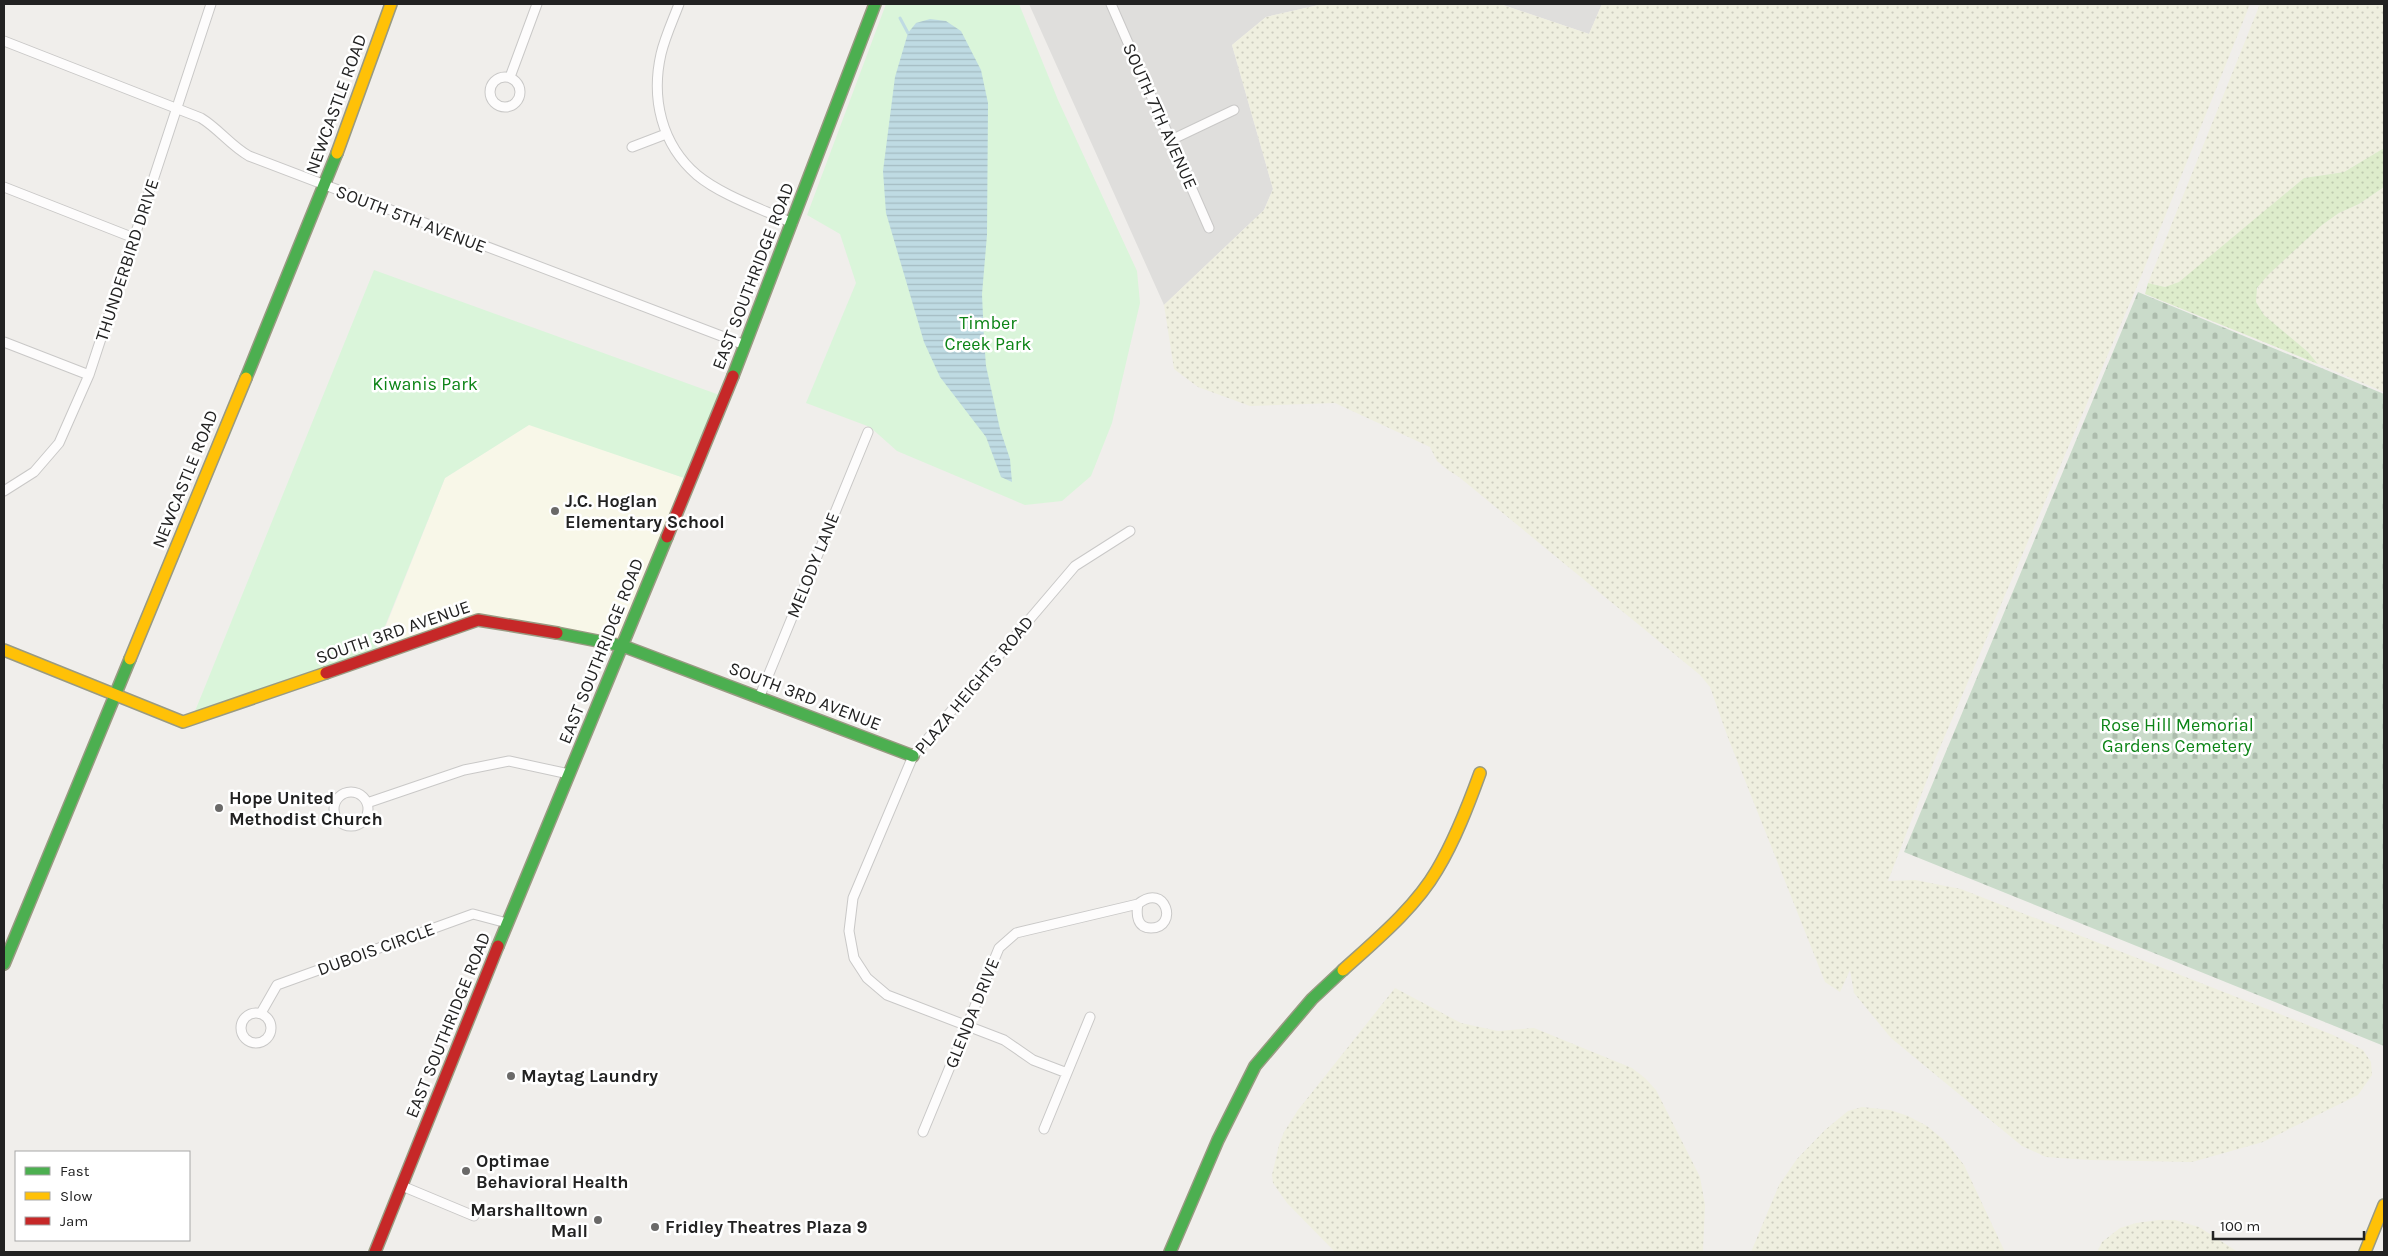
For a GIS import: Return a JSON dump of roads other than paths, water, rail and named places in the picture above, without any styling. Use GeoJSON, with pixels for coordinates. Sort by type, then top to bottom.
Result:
{"type":"FeatureCollection","features":[{"type":"Feature","properties":{"kind":"street","name":"THUNDERBIRD DRIVE"},"geometry":{"type":"LineString","coordinates":[[4,490],[34,472],[59,443],[89,375],[211,4]]}},
{"type":"Feature","properties":{"kind":"street","name":"NEWCASTLE ROAD"},"geometry":{"type":"LineString","coordinates":[[4,964],[325,186],[391,4]]}},
{"type":"Feature","properties":{"kind":"street"},"geometry":{"type":"LineString","coordinates":[[510,78],[537,4]]}},
{"type":"Feature","properties":{"kind":"street"},"geometry":{"type":"LineString","coordinates":[[679,4],[661,52],[658,73],[656,95],[666,134],[675,150],[697,175],[738,198],[792,223]]}},
{"type":"Feature","properties":{"kind":"street","name":"EAST SOUTHRIDGE ROAD"},"geometry":{"type":"LineString","coordinates":[[375,1252],[507,923],[623,646],[745,345],[875,4]]}},
{"type":"Feature","properties":{"kind":"street","name":"SOUTH 7TH AVENUE"},"geometry":{"type":"LineString","coordinates":[[1111,4],[1209,228]]}},
{"type":"Feature","properties":{"kind":"street","name":"SOUTH 5TH AVENUE"},"geometry":{"type":"LineString","coordinates":[[4,41],[211,124],[238,150],[249,156],[745,345]]}},
{"type":"Feature","properties":{"kind":"street"},"geometry":{"type":"LineString","coordinates":[[1172,140],[1234,110]]}},
{"type":"Feature","properties":{"kind":"street"},"geometry":{"type":"LineString","coordinates":[[632,147],[666,134]]}},
{"type":"Feature","properties":{"kind":"street"},"geometry":{"type":"LineString","coordinates":[[4,187],[134,238]]}},
{"type":"Feature","properties":{"kind":"street"},"geometry":{"type":"LineString","coordinates":[[4,342],[89,375]]}},
{"type":"Feature","properties":{"kind":"street","name":"MELODY LANE"},"geometry":{"type":"LineString","coordinates":[[759,698],[868,432]]}},
{"type":"Feature","properties":{"kind":"street","name":"PLAZA HEIGHTS ROAD"},"geometry":{"type":"LineString","coordinates":[[1067,1073],[1033,1060],[1004,1040],[887,995],[867,978],[854,958],[849,931],[853,898],[913,756],[1075,566],[1130,532]]}},
{"type":"Feature","properties":{"kind":"street","name":"SOUTH 3RD AVENUE"},"geometry":{"type":"LineString","coordinates":[[4,650],[172,719],[191,721],[478,620],[500,622],[623,646],[913,756]]}},
{"type":"Feature","properties":{"kind":"street"},"geometry":{"type":"LineString","coordinates":[[366,802],[464,770],[509,761],[570,774]]}},
{"type":"Feature","properties":{"kind":"street"},"geometry":{"type":"LineString","coordinates":[[1170,1252],[1218,1140],[1255,1066],[1312,1000],[1395,923],[1436,872],[1461,824],[1480,773]]}},
{"type":"Feature","properties":{"kind":"street","name":"GLENDA DRIVE"},"geometry":{"type":"LineString","coordinates":[[923,1132],[999,948],[1016,933],[1138,904]]}},
{"type":"Feature","properties":{"kind":"street","name":"DUBOIS CIRCLE"},"geometry":{"type":"LineString","coordinates":[[261,1013],[277,985],[473,914],[507,923]]}},
{"type":"Feature","properties":{"kind":"street"},"geometry":{"type":"LineString","coordinates":[[1044,1129],[1090,1017]]}},
{"type":"Feature","properties":{"kind":"street"},"geometry":{"type":"LineString","coordinates":[[402,1186],[474,1216]]}},
{"type":"Feature","properties":{"kind":"street"},"geometry":{"type":"LineString","coordinates":[[2365,1252],[2384,1205]]}},
{"type":"Feature","properties":{"kind":"water"},"geometry":{"type":"Polygon","coordinates":[[[930,19],[946,21],[961,31],[981,70],[988,103],[987,235],[982,294],[984,339],[986,366],[1000,429],[1010,459],[1012,482],[1001,477],[986,437],[940,377],[924,342],[886,213],[883,171],[895,77],[908,33],[916,23],[930,19]]]}},
{"type":"Feature","properties":{"kind":"waterway"},"geometry":{"type":"LineString","coordinates":[[900,18],[908,33]]}},
{"type":"Feature","properties":{"kind":"place","name":"J.C. Hoglan Elementary School"},"geometry":{"type":"Point","coordinates":[555,511]}},
{"type":"Feature","properties":{"kind":"place","name":"Hope United Methodist Church"},"geometry":{"type":"Point","coordinates":[219,808]}},
{"type":"Feature","properties":{"kind":"place","name":"Maytag Laundry"},"geometry":{"type":"Point","coordinates":[511,1076]}},
{"type":"Feature","properties":{"kind":"place","name":"Optimae Behavioral Health"},"geometry":{"type":"Point","coordinates":[466,1171]}},
{"type":"Feature","properties":{"kind":"place","name":"Marshalltown Mall"},"geometry":{"type":"Point","coordinates":[598,1220]}},
{"type":"Feature","properties":{"kind":"place","name":"Fridley Theatres Plaza 9"},"geometry":{"type":"Point","coordinates":[655,1227]}},
{"type":"Feature","properties":{"kind":"park label","name":"Timber Creek Park"},"geometry":{"type":"Point","coordinates":[988,333]}},
{"type":"Feature","properties":{"kind":"park label","name":"Kiwanis Park"},"geometry":{"type":"Point","coordinates":[425,384]}},
{"type":"Feature","properties":{"kind":"park label","name":"Rose Hill Memorial Gardens Cemetery"},"geometry":{"type":"Point","coordinates":[2177,735]}}]}
